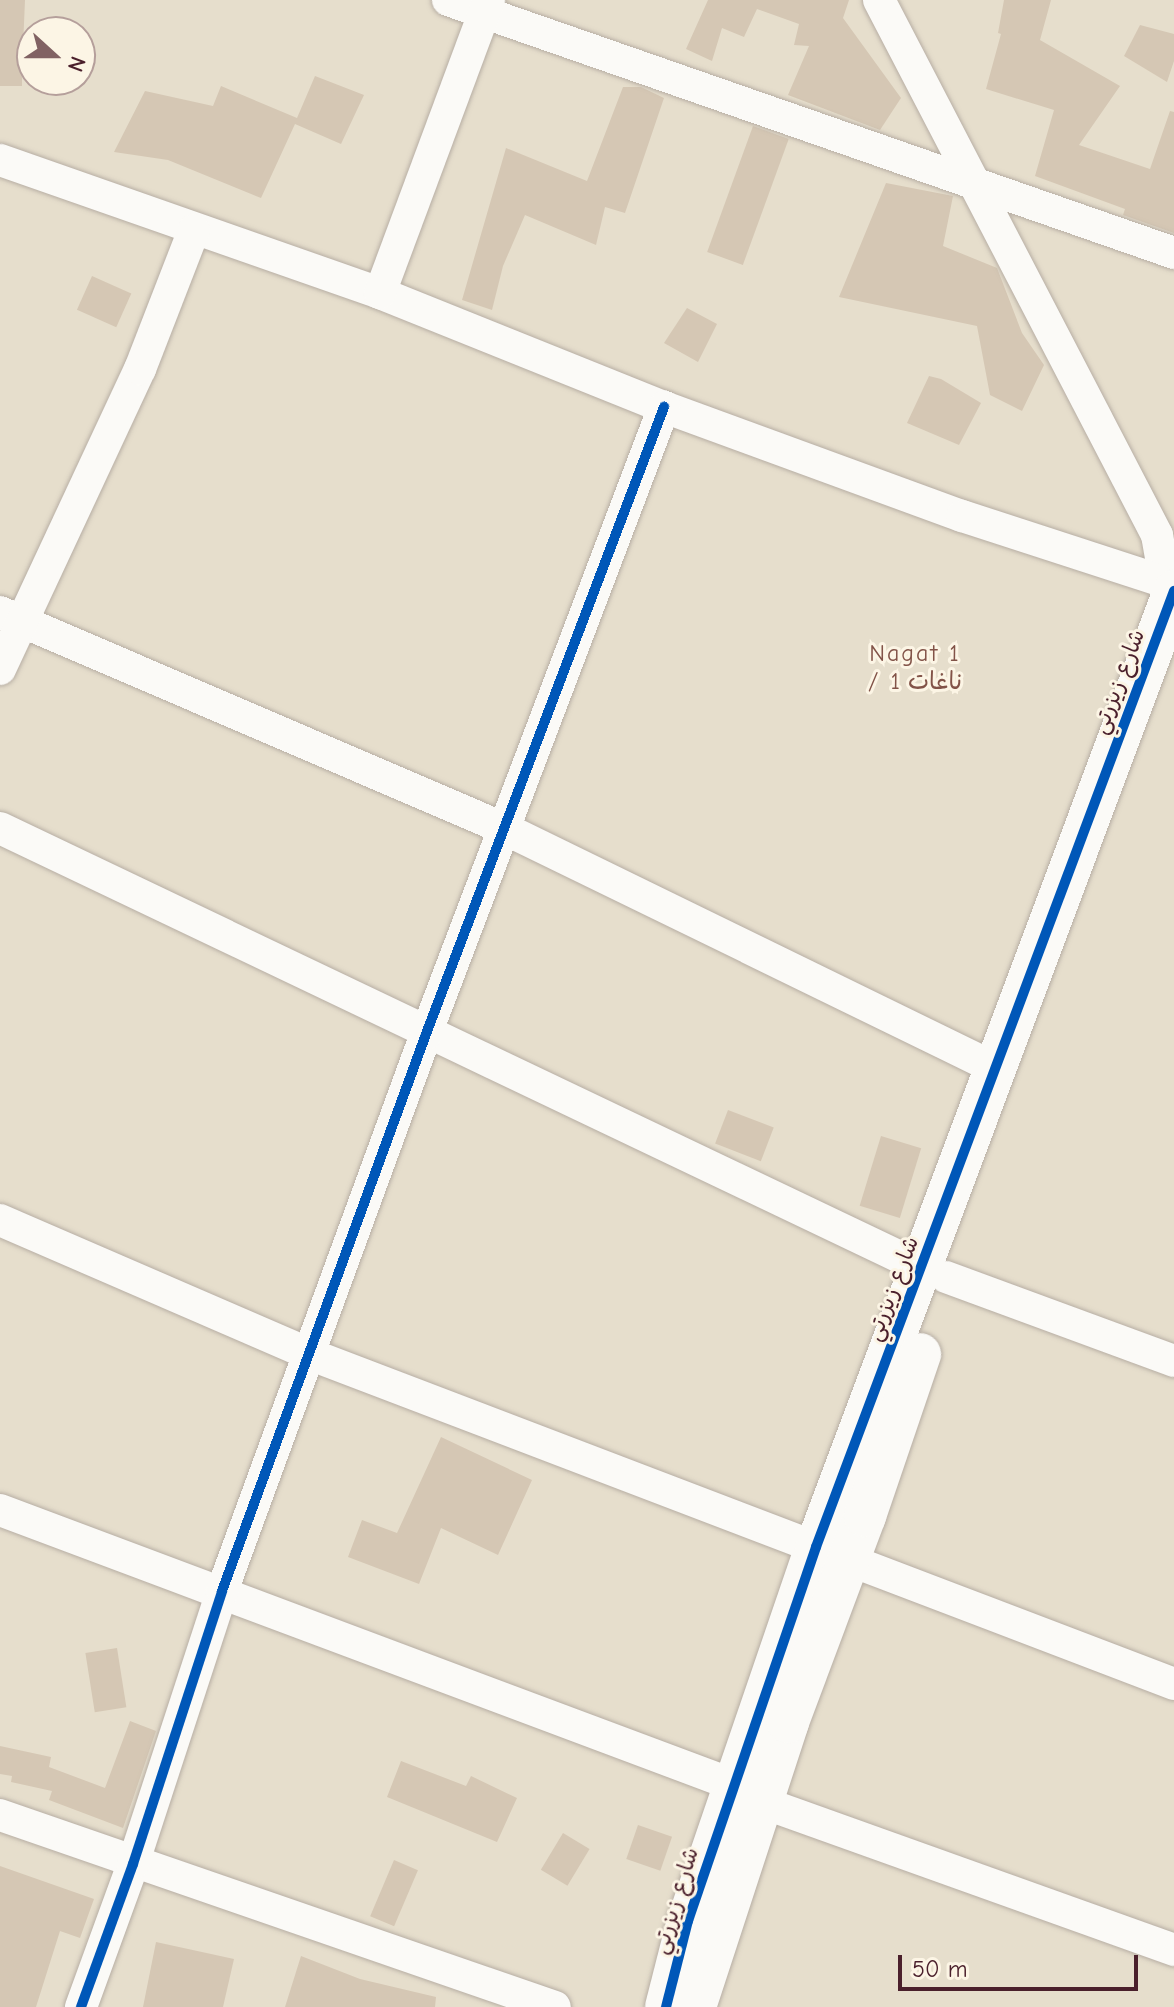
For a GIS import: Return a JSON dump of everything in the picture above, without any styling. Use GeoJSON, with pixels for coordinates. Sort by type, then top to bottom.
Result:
{"type":"FeatureCollection","features":[{"type":"Feature","properties":{"kind":"street"},"geometry":{"type":"LineString","coordinates":[[448,0],[487,6],[1174,253]]}},
{"type":"Feature","properties":{"kind":"street"},"geometry":{"type":"LineString","coordinates":[[879,0],[1157,535],[1170,586]]}},
{"type":"Feature","properties":{"kind":"street"},"geometry":{"type":"LineString","coordinates":[[380,293],[487,6]]}},
{"type":"Feature","properties":{"kind":"street"},"geometry":{"type":"LineString","coordinates":[[0,160],[380,293],[664,407],[962,516],[1170,586]]}},
{"type":"Feature","properties":{"kind":"street"},"geometry":{"type":"LineString","coordinates":[[0,669],[10,617],[140,369],[194,230]]}},
{"type":"Feature","properties":{"kind":"street"},"geometry":{"type":"LineString","coordinates":[[81,2007],[133,1864],[222,1591],[426,1034],[664,407]]}},
{"type":"Feature","properties":{"kind":"street","name":"شارع زيزرتي"},"geometry":{"type":"LineString","coordinates":[[934,1272],[995,1068],[1170,586]]}},
{"type":"Feature","properties":{"kind":"street"},"geometry":{"type":"LineString","coordinates":[[10,617],[503,828],[995,1068]]}},
{"type":"Feature","properties":{"kind":"street","name":"شارع زيزرتي"},"geometry":{"type":"LineString","coordinates":[[666,2007],[688,1921],[747,1793],[934,1272],[1032,1034],[1174,659]]}},
{"type":"Feature","properties":{"kind":"street"},"geometry":{"type":"LineString","coordinates":[[0,828],[426,1034],[934,1272],[1174,1361]]}},
{"type":"Feature","properties":{"kind":"street"},"geometry":{"type":"LineString","coordinates":[[0,1220],[309,1354],[1174,1684]]}},
{"type":"Feature","properties":{"kind":"street"},"geometry":{"type":"LineString","coordinates":[[0,1510],[222,1591],[747,1793],[1174,1950]]}},
{"type":"Feature","properties":{"kind":"street","name":"شارع زيزرتي"},"geometry":{"type":"LineString","coordinates":[[695,2007],[747,1793]]}},
{"type":"Feature","properties":{"kind":"street"},"geometry":{"type":"LineString","coordinates":[[0,1815],[133,1864],[555,2007]]}},
{"type":"Feature","properties":{"kind":"building"},"geometry":{"type":"Polygon","coordinates":[[[0,0],[25,0],[24,16],[16,16],[16,86],[0,86],[0,0]]]}},
{"type":"Feature","properties":{"kind":"building"},"geometry":{"type":"Polygon","coordinates":[[[708,0],[849,0],[843,18],[901,98],[880,130],[788,95],[809,46],[794,45],[799,24],[757,9],[744,37],[722,28],[712,61],[686,49],[708,0]]]}},
{"type":"Feature","properties":{"kind":"building"},"geometry":{"type":"Polygon","coordinates":[[[1004,0],[1051,0],[1040,40],[1120,86],[1079,145],[1150,169],[1170,111],[1174,112],[1174,233],[1123,215],[1125,209],[1035,176],[1054,110],[986,89],[1001,34],[998,33],[1004,0]]]}},
{"type":"Feature","properties":{"kind":"building"},"geometry":{"type":"Polygon","coordinates":[[[1140,25],[1174,34],[1174,61],[1167,82],[1124,56],[1140,25]]]}},
{"type":"Feature","properties":{"kind":"building"},"geometry":{"type":"Polygon","coordinates":[[[315,76],[364,95],[341,144],[295,124],[261,198],[168,160],[114,152],[145,91],[213,106],[221,86],[297,118],[315,76]]]}},
{"type":"Feature","properties":{"kind":"building"},"geometry":{"type":"Polygon","coordinates":[[[623,87],[641,87],[664,98],[625,213],[605,207],[596,245],[525,215],[503,266],[492,310],[462,300],[506,148],[587,181],[623,87]]]}},
{"type":"Feature","properties":{"kind":"building"},"geometry":{"type":"Polygon","coordinates":[[[753,126],[789,139],[743,265],[707,252],[753,126]]]}},
{"type":"Feature","properties":{"kind":"building"},"geometry":{"type":"Polygon","coordinates":[[[886,183],[953,196],[943,246],[997,268],[1022,333],[1044,365],[1022,411],[990,395],[977,326],[839,297],[886,183]]]}},
{"type":"Feature","properties":{"kind":"building"},"geometry":{"type":"Polygon","coordinates":[[[92,276],[131,293],[116,327],[77,310],[92,276]]]}},
{"type":"Feature","properties":{"kind":"building"},"geometry":{"type":"Polygon","coordinates":[[[687,308],[717,324],[698,362],[664,343],[687,308]]]}},
{"type":"Feature","properties":{"kind":"building"},"geometry":{"type":"Polygon","coordinates":[[[929,376],[941,379],[981,403],[959,445],[907,423],[929,376]]]}},
{"type":"Feature","properties":{"kind":"building"},"geometry":{"type":"Polygon","coordinates":[[[728,1110],[774,1128],[761,1161],[715,1144],[728,1110]]]}},
{"type":"Feature","properties":{"kind":"building"},"geometry":{"type":"Polygon","coordinates":[[[881,1136],[921,1148],[900,1218],[860,1206],[881,1136]]]}},
{"type":"Feature","properties":{"kind":"building"},"geometry":{"type":"Polygon","coordinates":[[[441,1437],[532,1480],[498,1555],[441,1528],[419,1584],[348,1557],[362,1520],[397,1533],[441,1437]]]}},
{"type":"Feature","properties":{"kind":"building"},"geometry":{"type":"Polygon","coordinates":[[[117,1648],[126,1707],[95,1712],[85,1653],[117,1648]]]}},
{"type":"Feature","properties":{"kind":"building"},"geometry":{"type":"Polygon","coordinates":[[[130,1721],[156,1731],[123,1828],[49,1800],[52,1791],[11,1782],[12,1776],[0,1774],[0,1746],[51,1757],[49,1767],[105,1788],[130,1721]]]}},
{"type":"Feature","properties":{"kind":"building"},"geometry":{"type":"Polygon","coordinates":[[[401,1761],[466,1786],[471,1776],[517,1798],[497,1842],[387,1797],[401,1761]]]}},
{"type":"Feature","properties":{"kind":"building"},"geometry":{"type":"Polygon","coordinates":[[[638,1825],[672,1837],[660,1871],[626,1859],[638,1825]]]}},
{"type":"Feature","properties":{"kind":"building"},"geometry":{"type":"Polygon","coordinates":[[[563,1833],[590,1849],[567,1886],[541,1870],[563,1833]]]}},
{"type":"Feature","properties":{"kind":"building"},"geometry":{"type":"Polygon","coordinates":[[[394,1860],[418,1870],[394,1926],[370,1916],[394,1860]]]}},
{"type":"Feature","properties":{"kind":"building"},"geometry":{"type":"Polygon","coordinates":[[[0,1866],[94,1899],[80,1938],[60,1931],[36,2007],[0,2007],[0,1866]]]}},
{"type":"Feature","properties":{"kind":"building"},"geometry":{"type":"Polygon","coordinates":[[[156,1942],[234,1959],[223,2007],[143,2007],[156,1942]]]}},
{"type":"Feature","properties":{"kind":"building"},"geometry":{"type":"Polygon","coordinates":[[[301,1956],[360,1979],[436,1997],[435,2007],[285,2007],[301,1956]]]}},
{"type":"Feature","properties":{"kind":"cycle path"},"geometry":{"type":"LineString","coordinates":[[81,2007],[133,1864],[222,1591],[426,1034],[664,407]]}},
{"type":"Feature","properties":{"kind":"cycle path"},"geometry":{"type":"LineString","coordinates":[[666,2007],[688,1921],[816,1547],[1174,591]]}},
{"type":"Feature","properties":{"kind":"district","name":"Nagat 1 / ناغات 1"},"geometry":{"type":"Point","coordinates":[915,668]}}]}
